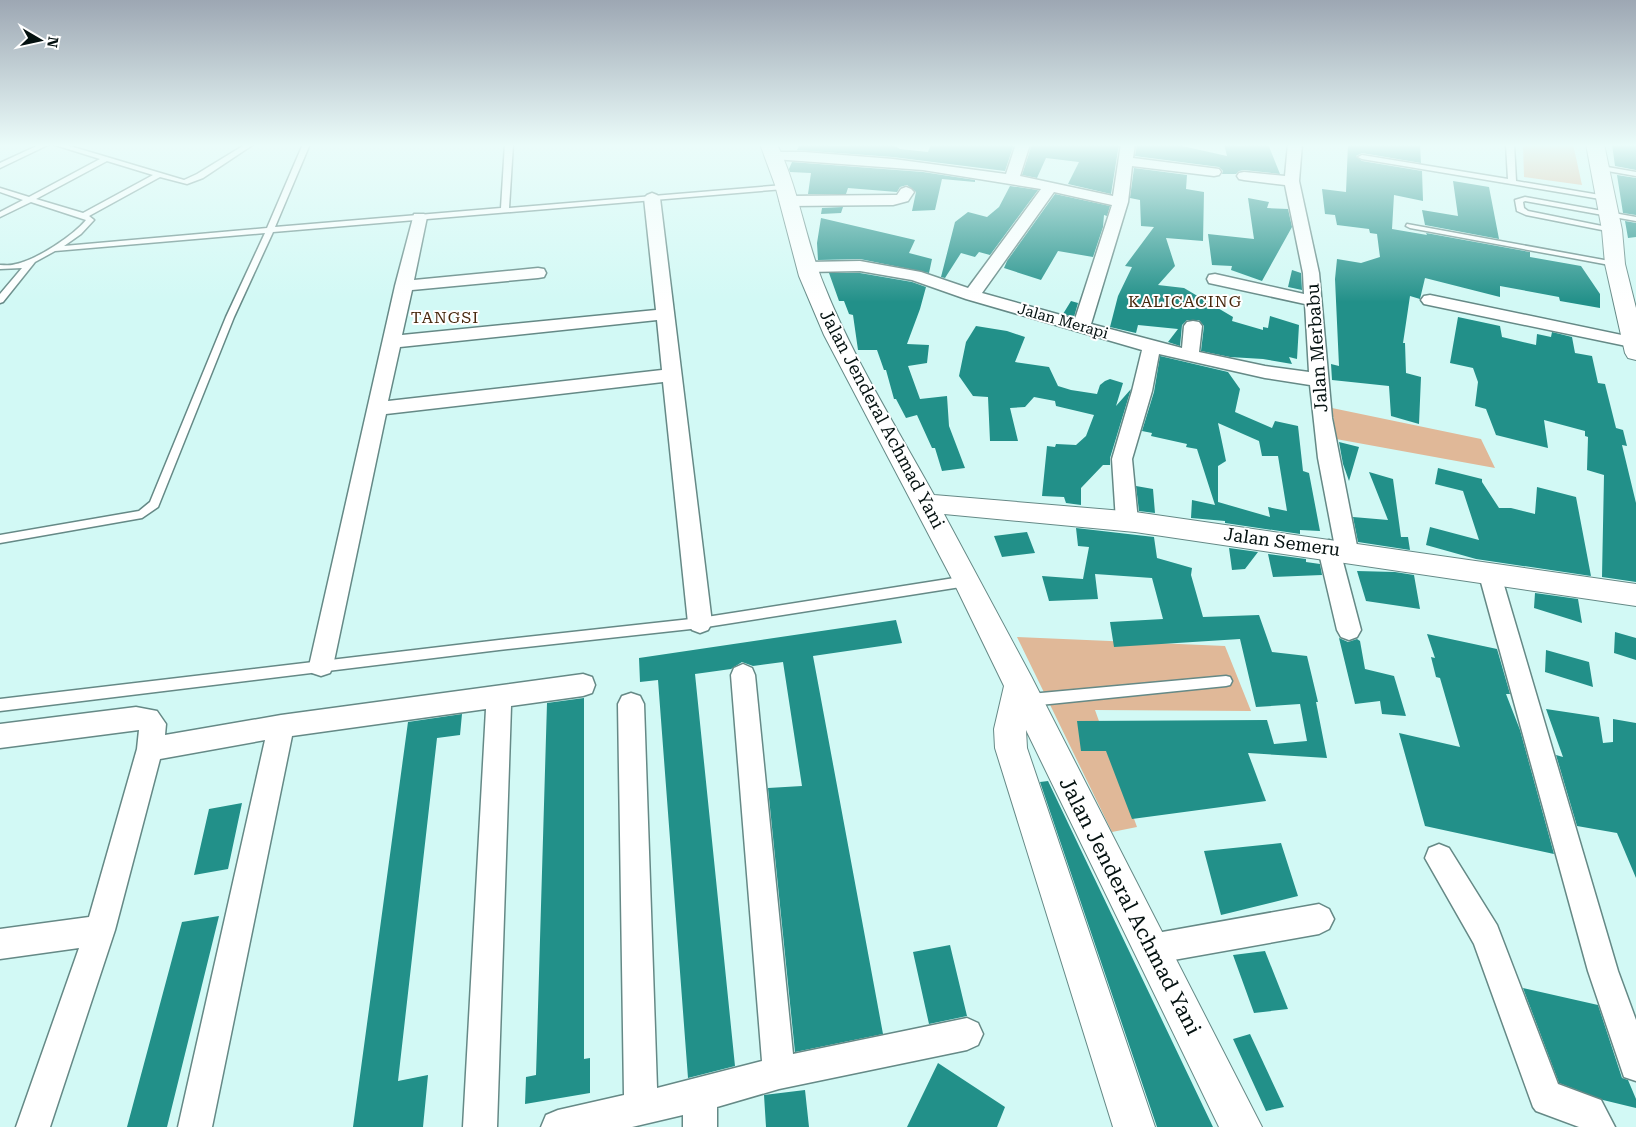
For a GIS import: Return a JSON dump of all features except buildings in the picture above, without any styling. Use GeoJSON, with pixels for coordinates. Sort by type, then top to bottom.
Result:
{"type":"FeatureCollection","features":[{"type":"Feature","properties":{"kind":"main road","name":"Jalan Jenderal Achmad Yani"},"geometry":{"type":"LineString","coordinates":[[787,197],[807,267],[835,334],[967,581],[1240,1127]]}},
{"type":"Feature","properties":{"kind":"main road"},"geometry":{"type":"LineString","coordinates":[[1605,197],[1616,264],[1635,348]]}},
{"type":"Feature","properties":{"kind":"main road","name":"Jalan Semeru"},"geometry":{"type":"LineString","coordinates":[[926,504],[958,505],[1127,521],[1338,550],[1490,575],[1636,595]]}},
{"type":"Feature","properties":{"kind":"main road"},"geometry":{"type":"LineString","coordinates":[[1024,693],[1010,729],[1011,748],[1134,1127]]}},
{"type":"Feature","properties":{"kind":"street"},"geometry":{"type":"LineString","coordinates":[[832,197],[893,200],[904,197]]}},
{"type":"Feature","properties":{"kind":"street"},"geometry":{"type":"LineString","coordinates":[[972,295],[1043,197]]}},
{"type":"Feature","properties":{"kind":"street"},"geometry":{"type":"LineString","coordinates":[[1095,197],[1120,202]]}},
{"type":"Feature","properties":{"kind":"street"},"geometry":{"type":"LineString","coordinates":[[1081,327],[1121,197]]}},
{"type":"Feature","properties":{"kind":"street","name":"Jalan Merbabu"},"geometry":{"type":"LineString","coordinates":[[1295,197],[1312,273],[1328,458],[1349,630]]}},
{"type":"Feature","properties":{"kind":"street"},"geometry":{"type":"LineString","coordinates":[[652,198],[700,623]]}},
{"type":"Feature","properties":{"kind":"street"},"geometry":{"type":"LineString","coordinates":[[321,666],[418,217]]}},
{"type":"Feature","properties":{"kind":"street","name":"Jalan Merapi"},"geometry":{"type":"LineString","coordinates":[[807,267],[848,266],[915,276],[972,295],[1152,347],[1266,372],[1320,380]]}},
{"type":"Feature","properties":{"kind":"street"},"geometry":{"type":"LineString","coordinates":[[403,286],[538,272]]}},
{"type":"Feature","properties":{"kind":"street"},"geometry":{"type":"LineString","coordinates":[[1215,279],[1314,301]]}},
{"type":"Feature","properties":{"kind":"street"},"geometry":{"type":"LineString","coordinates":[[1430,300],[1635,348]]}},
{"type":"Feature","properties":{"kind":"street"},"geometry":{"type":"LineString","coordinates":[[391,342],[665,314]]}},
{"type":"Feature","properties":{"kind":"street"},"geometry":{"type":"LineString","coordinates":[[1190,355],[1193,326]]}},
{"type":"Feature","properties":{"kind":"street"},"geometry":{"type":"LineString","coordinates":[[1127,521],[1122,459],[1142,391],[1152,347]]}},
{"type":"Feature","properties":{"kind":"street"},"geometry":{"type":"LineString","coordinates":[[377,409],[672,375]]}},
{"type":"Feature","properties":{"kind":"street"},"geometry":{"type":"LineString","coordinates":[[1490,575],[1602,971],[1636,1065]]}},
{"type":"Feature","properties":{"kind":"street"},"geometry":{"type":"LineString","coordinates":[[743,675],[779,1073]]}},
{"type":"Feature","properties":{"kind":"street"},"geometry":{"type":"LineString","coordinates":[[150,749],[281,726],[499,698],[582,685]]}},
{"type":"Feature","properties":{"kind":"street"},"geometry":{"type":"LineString","coordinates":[[480,1127],[499,698]]}},
{"type":"Feature","properties":{"kind":"street"},"geometry":{"type":"LineString","coordinates":[[631,704],[641,1108]]}},
{"type":"Feature","properties":{"kind":"street"},"geometry":{"type":"LineString","coordinates":[[0,736],[136,718],[148,719],[153,724],[150,749],[100,930],[33,1127]]}},
{"type":"Feature","properties":{"kind":"street"},"geometry":{"type":"LineString","coordinates":[[195,1127],[281,726]]}},
{"type":"Feature","properties":{"kind":"street"},"geometry":{"type":"LineString","coordinates":[[1439,858],[1486,936],[1543,1092],[1548,1099],[1589,1112],[1598,1127]]}},
{"type":"Feature","properties":{"kind":"street"},"geometry":{"type":"LineString","coordinates":[[1151,948],[1319,919]]}},
{"type":"Feature","properties":{"kind":"street"},"geometry":{"type":"LineString","coordinates":[[0,944],[100,930]]}},
{"type":"Feature","properties":{"kind":"street"},"geometry":{"type":"LineString","coordinates":[[558,1127],[641,1108],[700,1111],[779,1073],[967,1034]]}},
{"type":"Feature","properties":{"kind":"lane"},"geometry":{"type":"LineString","coordinates":[[0,268],[15,267],[32,261],[89,223],[90,220],[84,216],[23,197]]}},
{"type":"Feature","properties":{"kind":"lane"},"geometry":{"type":"LineString","coordinates":[[0,215],[36,197]]}},
{"type":"Feature","properties":{"kind":"lane"},"geometry":{"type":"LineString","coordinates":[[84,216],[119,197]]}},
{"type":"Feature","properties":{"kind":"lane"},"geometry":{"type":"LineString","coordinates":[[0,539],[142,514],[154,504],[230,316],[284,197]]}},
{"type":"Feature","properties":{"kind":"lane"},"geometry":{"type":"LineString","coordinates":[[505,210],[506,197]]}},
{"type":"Feature","properties":{"kind":"lane"},"geometry":{"type":"LineString","coordinates":[[52,249],[652,198],[699,197]]}},
{"type":"Feature","properties":{"kind":"lane"},"geometry":{"type":"LineString","coordinates":[[1556,197],[1609,214]]}},
{"type":"Feature","properties":{"kind":"lane"},"geometry":{"type":"LineString","coordinates":[[1609,214],[1526,213],[1520,209],[1519,200],[1525,199],[1609,214],[1636,219]]}},
{"type":"Feature","properties":{"kind":"lane"},"geometry":{"type":"LineString","coordinates":[[1410,226],[1616,264]]}},
{"type":"Feature","properties":{"kind":"lane"},"geometry":{"type":"LineString","coordinates":[[0,300],[32,261]]}},
{"type":"Feature","properties":{"kind":"lane"},"geometry":{"type":"LineString","coordinates":[[0,705],[700,623],[967,581]]}},
{"type":"Feature","properties":{"kind":"lane"},"geometry":{"type":"LineString","coordinates":[[1024,693],[1226,681]]}},
{"type":"Feature","properties":{"kind":"shaded area"},"geometry":{"type":"Polygon","coordinates":[[[1332,408],[1481,439],[1495,468],[1336,439],[1332,408]]]}},
{"type":"Feature","properties":{"kind":"shaded area"},"geometry":{"type":"Polygon","coordinates":[[[1017,637],[1225,646],[1251,711],[1095,710],[1137,827],[1112,832],[1017,637]]]}},
{"type":"Feature","properties":{"kind":"district","name":"KALICACING"},"geometry":{"type":"Point","coordinates":[1185,301]}},
{"type":"Feature","properties":{"kind":"district","name":"TANGSI"},"geometry":{"type":"Point","coordinates":[445,317]}}]}
